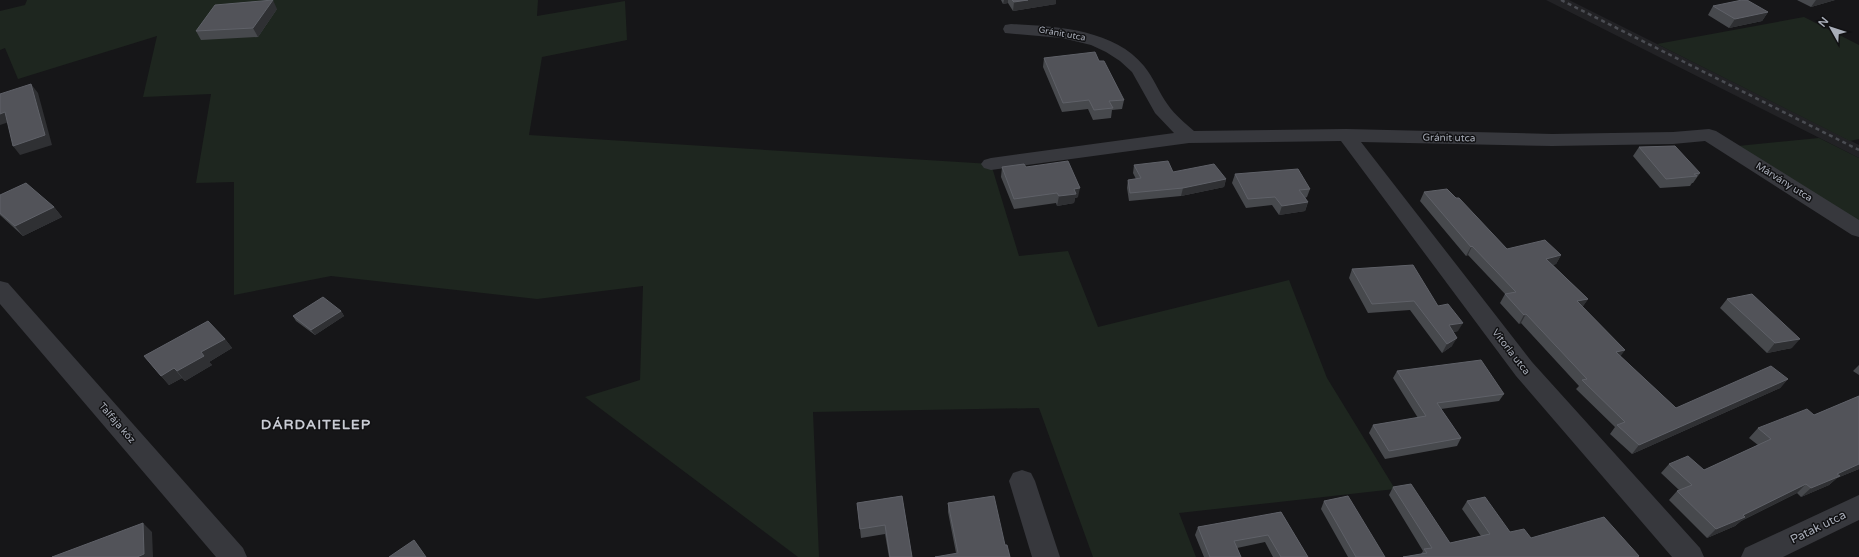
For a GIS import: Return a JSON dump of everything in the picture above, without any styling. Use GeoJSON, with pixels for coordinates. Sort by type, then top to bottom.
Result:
{"type":"FeatureCollection","features":[{"type":"Feature","properties":{"kind":"street","name":"Gránit utca"},"geometry":{"type":"LineString","coordinates":[[1011,29],[1036,30],[1080,36],[1106,45],[1138,69],[1159,105],[1173,122],[1189,137]]}},
{"type":"Feature","properties":{"kind":"street","name":"Gránit utca"},"geometry":{"type":"LineString","coordinates":[[991,164],[1189,137],[1346,135],[1552,140],[1673,138],[1709,135]]}},
{"type":"Feature","properties":{"kind":"street","name":"Vitorla utca"},"geometry":{"type":"LineString","coordinates":[[1346,135],[1524,369],[1690,557]]}},
{"type":"Feature","properties":{"kind":"street","name":"Márvány utca"},"geometry":{"type":"LineString","coordinates":[[1709,135],[1859,230]]}},
{"type":"Feature","properties":{"kind":"street","name":"Talfája köz"},"geometry":{"type":"LineString","coordinates":[[0,289],[233,557]]}},
{"type":"Feature","properties":{"kind":"street"},"geometry":{"type":"LineString","coordinates":[[1022,481],[1046,557]]}},
{"type":"Feature","properties":{"kind":"street","name":"Patak utca"},"geometry":{"type":"LineString","coordinates":[[1755,557],[1859,507]]}},
{"type":"Feature","properties":{"kind":"shaded area"},"geometry":{"type":"Polygon","coordinates":[[[27,0],[538,0],[537,16],[625,1],[627,40],[542,57],[529,135],[991,164],[1019,256],[1068,251],[1098,327],[1289,280],[1327,378],[1395,489],[1179,513],[1196,557],[1093,557],[1039,408],[813,412],[819,557],[798,557],[585,397],[640,380],[643,286],[537,299],[331,276],[234,295],[234,182],[196,183],[211,94],[143,97],[157,36],[18,79],[5,48],[0,50],[0,11],[25,5],[27,0]]]}},
{"type":"Feature","properties":{"kind":"shaded area"},"geometry":{"type":"Polygon","coordinates":[[[1546,0],[1569,0],[1859,145],[1859,158],[1546,0]]]}},
{"type":"Feature","properties":{"kind":"shaded area"},"geometry":{"type":"Polygon","coordinates":[[[1804,17],[1859,45],[1859,139],[1850,141],[1657,44],[1804,17]]]}},
{"type":"Feature","properties":{"kind":"shaded area"},"geometry":{"type":"Polygon","coordinates":[[[1819,138],[1859,158],[1859,226],[1728,147],[1819,138]]]}},
{"type":"Feature","properties":{"kind":"building"},"geometry":{"type":"Polygon","coordinates":[[[273,0],[253,28],[196,31],[215,5],[273,0]]]}},
{"type":"Feature","properties":{"kind":"building"},"geometry":{"type":"Polygon","coordinates":[[[1012,0],[1028,0],[1014,2],[1012,0]]]}},
{"type":"Feature","properties":{"kind":"building"},"geometry":{"type":"Polygon","coordinates":[[[1747,0],[1768,12],[1735,19],[1713,6],[1747,0]]]}},
{"type":"Feature","properties":{"kind":"building"},"geometry":{"type":"Polygon","coordinates":[[[1095,52],[1099,61],[1104,61],[1124,100],[1109,101],[1113,108],[1094,110],[1089,100],[1063,103],[1044,58],[1095,52]]]}},
{"type":"Feature","properties":{"kind":"building"},"geometry":{"type":"Polygon","coordinates":[[[31,84],[45,135],[13,146],[5,112],[0,114],[0,94],[31,84]]]}},
{"type":"Feature","properties":{"kind":"building"},"geometry":{"type":"Polygon","coordinates":[[[1675,146],[1700,173],[1694,174],[1697,176],[1666,179],[1639,147],[1675,146]]]}},
{"type":"Feature","properties":{"kind":"building"},"geometry":{"type":"Polygon","coordinates":[[[1068,161],[1080,188],[1074,189],[1076,194],[1059,196],[1057,193],[1014,199],[1002,167],[1024,164],[1026,167],[1068,161]]]}},
{"type":"Feature","properties":{"kind":"building"},"geometry":{"type":"Polygon","coordinates":[[[1168,161],[1173,172],[1214,164],[1226,179],[1183,188],[1130,193],[1128,180],[1141,178],[1134,165],[1168,161]]]}},
{"type":"Feature","properties":{"kind":"building"},"geometry":{"type":"Polygon","coordinates":[[[1298,169],[1310,189],[1299,190],[1308,202],[1282,206],[1275,197],[1248,199],[1235,174],[1298,169]]]}},
{"type":"Feature","properties":{"kind":"building"},"geometry":{"type":"Polygon","coordinates":[[[26,183],[54,207],[15,226],[0,213],[0,195],[26,183]]]}},
{"type":"Feature","properties":{"kind":"building"},"geometry":{"type":"Polygon","coordinates":[[[1447,189],[1456,198],[1459,198],[1507,249],[1545,240],[1561,255],[1546,259],[1588,299],[1577,301],[1625,350],[1616,352],[1676,408],[1771,366],[1788,379],[1639,445],[1617,425],[1625,422],[1582,380],[1587,379],[1526,314],[1524,315],[1505,294],[1516,292],[1472,246],[1471,247],[1424,192],[1447,189]]]}},
{"type":"Feature","properties":{"kind":"building"},"geometry":{"type":"Polygon","coordinates":[[[1413,265],[1438,306],[1448,304],[1463,323],[1449,325],[1457,338],[1447,344],[1414,301],[1372,304],[1352,269],[1413,265]]]}},
{"type":"Feature","properties":{"kind":"building"},"geometry":{"type":"Polygon","coordinates":[[[1752,294],[1800,339],[1775,343],[1727,299],[1752,294]]]}},
{"type":"Feature","properties":{"kind":"building"},"geometry":{"type":"Polygon","coordinates":[[[323,297],[341,311],[311,330],[293,316],[323,297]]]}},
{"type":"Feature","properties":{"kind":"building"},"geometry":{"type":"Polygon","coordinates":[[[208,321],[225,339],[201,352],[204,356],[177,371],[174,368],[161,376],[144,356],[208,321]]]}},
{"type":"Feature","properties":{"kind":"building"},"geometry":{"type":"Polygon","coordinates":[[[1481,360],[1504,394],[1437,403],[1461,438],[1389,451],[1373,425],[1426,416],[1397,371],[1481,360]]]}},
{"type":"Feature","properties":{"kind":"building"},"geometry":{"type":"Polygon","coordinates":[[[1859,396],[1859,464],[1837,474],[1840,476],[1811,488],[1806,484],[1743,515],[1745,517],[1716,529],[1677,491],[1692,485],[1669,464],[1688,456],[1704,470],[1771,439],[1758,428],[1807,409],[1814,415],[1859,396]]]}},
{"type":"Feature","properties":{"kind":"building"},"geometry":{"type":"Polygon","coordinates":[[[1411,484],[1450,543],[1490,534],[1467,501],[1485,497],[1510,532],[1524,529],[1531,538],[1604,517],[1639,556],[1403,557],[1427,553],[1424,549],[1432,548],[1393,487],[1411,484]]]}},
{"type":"Feature","properties":{"kind":"building"},"geometry":{"type":"Polygon","coordinates":[[[902,496],[912,557],[890,557],[885,525],[860,529],[857,503],[902,496]]]}},
{"type":"Feature","properties":{"kind":"building"},"geometry":{"type":"Polygon","coordinates":[[[994,496],[1005,545],[1007,545],[1010,557],[935,557],[958,553],[948,503],[994,496]]]}},
{"type":"Feature","properties":{"kind":"building"},"geometry":{"type":"Polygon","coordinates":[[[1348,496],[1385,557],[1356,557],[1324,501],[1348,496]]]}},
{"type":"Feature","properties":{"kind":"building"},"geometry":{"type":"Polygon","coordinates":[[[1281,512],[1308,557],[1281,557],[1268,535],[1234,541],[1241,557],[1210,557],[1198,527],[1281,512]]]}},
{"type":"Feature","properties":{"kind":"building"},"geometry":{"type":"Polygon","coordinates":[[[143,523],[144,554],[137,557],[52,557],[143,523]]]}},
{"type":"Feature","properties":{"kind":"building"},"geometry":{"type":"Polygon","coordinates":[[[414,540],[426,557],[389,557],[414,540]]]}},
{"type":"Feature","properties":{"kind":"railway"},"geometry":{"type":"LineString","coordinates":[[1561,0],[1859,150]]}},
{"type":"Feature","properties":{"kind":"district","name":"DÁRDAITELEP"},"geometry":{"type":"Point","coordinates":[316,424]}}]}
